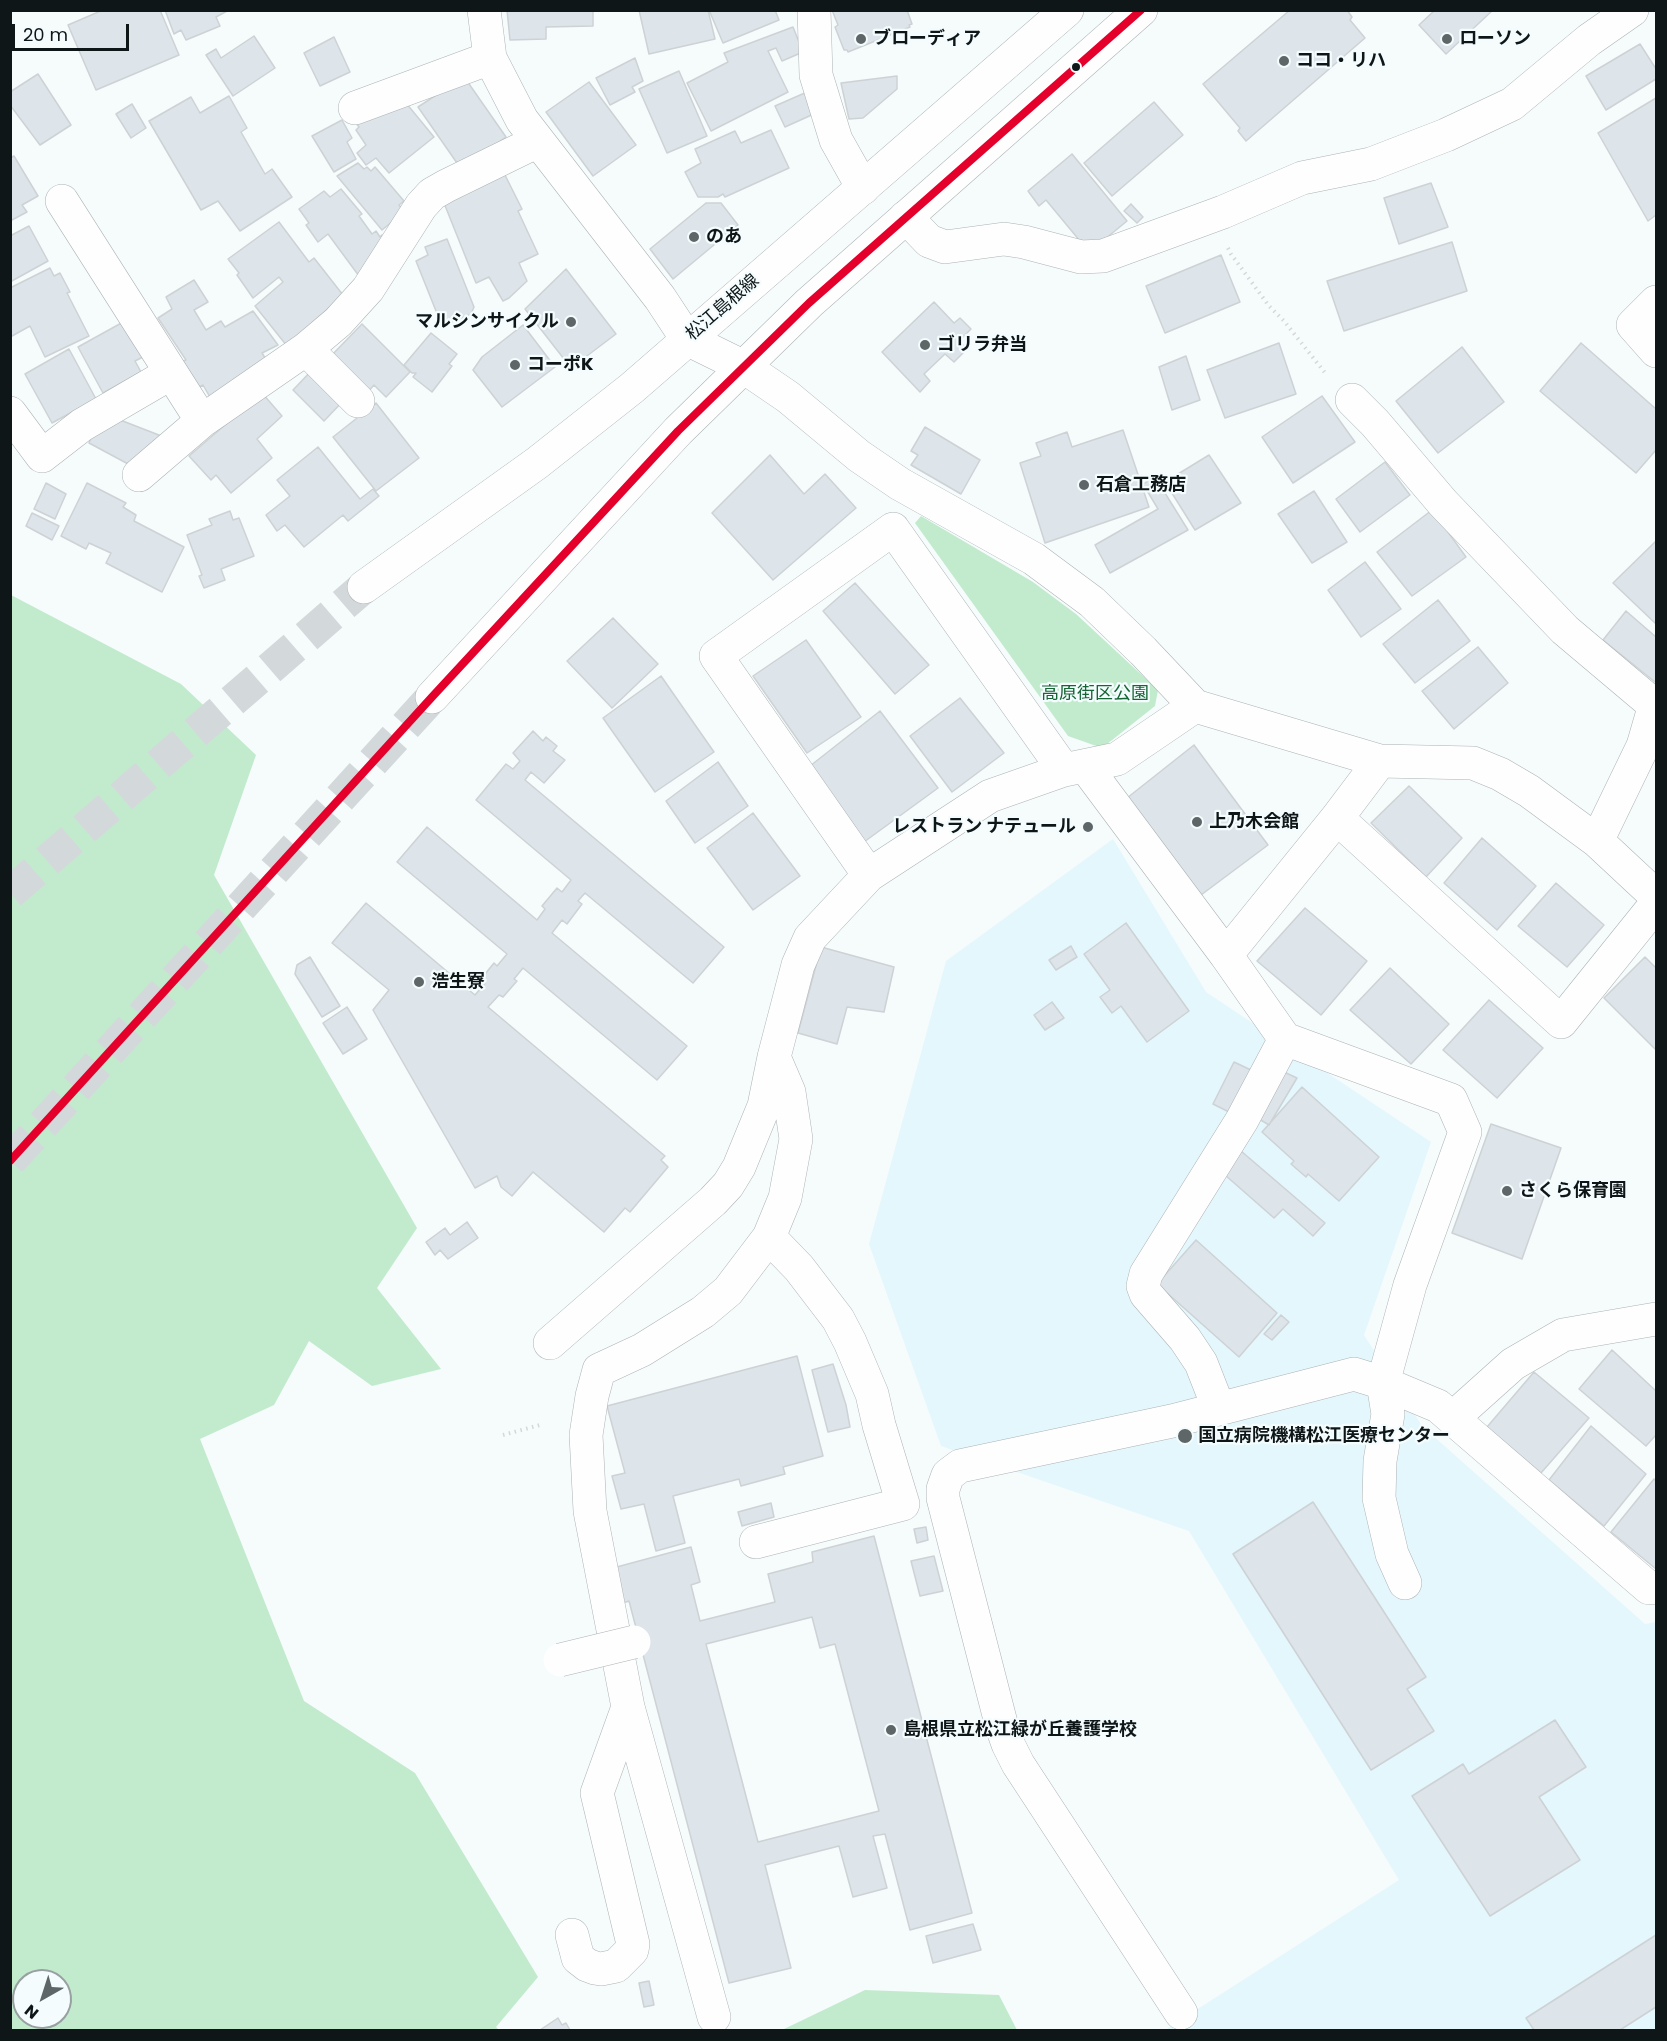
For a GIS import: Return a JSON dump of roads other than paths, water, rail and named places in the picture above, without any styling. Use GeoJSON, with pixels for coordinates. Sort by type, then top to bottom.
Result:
{"type":"FeatureCollection","features":[{"type":"Feature","properties":{"kind":"street"},"geometry":{"type":"LineString","coordinates":[[484,10],[490,58],[522,120],[660,298],[687,339],[744,367],[788,397],[859,456],[900,484],[1034,560],[1092,602],[1195,706],[1380,761],[1473,763],[1500,774],[1529,791],[1597,841],[1656,896]]}},
{"type":"Feature","properties":{"kind":"street"},"geometry":{"type":"LineString","coordinates":[[814,10],[816,75],[836,140],[863,188]]}},
{"type":"Feature","properties":{"kind":"street"},"geometry":{"type":"LineString","coordinates":[[432,697],[678,431],[809,303],[1141,10]]}},
{"type":"Feature","properties":{"kind":"street"},"geometry":{"type":"LineString","coordinates":[[906,217],[929,241],[945,247],[1004,239],[1081,257],[1103,256],[1216,214],[1302,178],[1371,164],[1446,135],[1512,104],[1589,40],[1632,10]]}},
{"type":"Feature","properties":{"kind":"street","name":"松江島根線"},"geometry":{"type":"LineString","coordinates":[[364,587],[537,463],[632,388],[863,188],[1061,12]]}},
{"type":"Feature","properties":{"kind":"street"},"geometry":{"type":"LineString","coordinates":[[355,108],[490,58]]}},
{"type":"Feature","properties":{"kind":"street"},"geometry":{"type":"LineString","coordinates":[[139,475],[202,421],[306,349],[338,322],[368,289],[421,206],[432,194],[538,141]]}},
{"type":"Feature","properties":{"kind":"street"},"geometry":{"type":"LineString","coordinates":[[62,201],[202,421]]}},
{"type":"Feature","properties":{"kind":"street"},"geometry":{"type":"LineString","coordinates":[[1656,302],[1633,325],[1656,351]]}},
{"type":"Feature","properties":{"kind":"street"},"geometry":{"type":"LineString","coordinates":[[306,349],[358,401]]}},
{"type":"Feature","properties":{"kind":"street"},"geometry":{"type":"LineString","coordinates":[[10,413],[42,456],[82,425],[171,373]]}},
{"type":"Feature","properties":{"kind":"street"},"geometry":{"type":"LineString","coordinates":[[1352,400],[1375,423],[1443,503],[1558,623],[1655,703],[1643,746],[1597,841]]}},
{"type":"Feature","properties":{"kind":"street"},"geometry":{"type":"LineString","coordinates":[[868,874],[716,656],[893,529],[1075,768],[1226,956],[1286,1039],[1450,1100],[1465,1132],[1410,1286],[1383,1383],[1388,1414],[1380,1461],[1379,1498],[1392,1554],[1405,1583]]}},
{"type":"Feature","properties":{"kind":"street"},"geometry":{"type":"LineString","coordinates":[[550,1343],[713,1202],[728,1185],[739,1167],[764,1106],[798,965],[810,938],[868,874],[990,796],[1075,768],[1117,759],[1195,706]]}},
{"type":"Feature","properties":{"kind":"street"},"geometry":{"type":"LineString","coordinates":[[1226,956],[1380,761]]}},
{"type":"Feature","properties":{"kind":"street"},"geometry":{"type":"LineString","coordinates":[[1337,818],[1561,1022],[1656,904]]}},
{"type":"Feature","properties":{"kind":"street"},"geometry":{"type":"LineString","coordinates":[[1219,1409],[1201,1363],[1185,1339],[1146,1294],[1143,1286],[1146,1274],[1242,1120],[1286,1039]]}},
{"type":"Feature","properties":{"kind":"street"},"geometry":{"type":"LineString","coordinates":[[714,2017],[628,1707],[590,1511],[586,1435],[599,1370],[642,1350],[703,1312],[728,1291],[769,1237],[785,1198],[796,1139],[789,1092],[774,1057]]}},
{"type":"Feature","properties":{"kind":"street"},"geometry":{"type":"LineString","coordinates":[[756,1542],[903,1504],[872,1394],[838,1318],[799,1268],[769,1237]]}},
{"type":"Feature","properties":{"kind":"street"},"geometry":{"type":"LineString","coordinates":[[1454,1417],[1513,1364],[1563,1335],[1656,1319]]}},
{"type":"Feature","properties":{"kind":"street"},"geometry":{"type":"LineString","coordinates":[[1181,2013],[1018,1764],[1008,1744],[952,1532],[943,1489],[948,1475],[960,1466],[1172,1421],[1354,1374],[1383,1383],[1438,1406],[1454,1417],[1649,1588],[1656,1588]]}},
{"type":"Feature","properties":{"kind":"street"},"geometry":{"type":"LineString","coordinates":[[560,1660],[634,1642]]}},
{"type":"Feature","properties":{"kind":"street"},"geometry":{"type":"LineString","coordinates":[[572,1935],[578,1958],[595,1968],[616,1966],[632,1950],[633,1944],[597,1793],[628,1707]]}},
{"type":"Feature","properties":{"kind":"tunnel"},"geometry":{"type":"LineString","coordinates":[[10,893],[364,587]]}},
{"type":"Feature","properties":{"kind":"tunnel"},"geometry":{"type":"LineString","coordinates":[[10,1161],[432,697]]}},
{"type":"Feature","properties":{"kind":"place","name":"ブローディア"},"geometry":{"type":"Point","coordinates":[861,39]}},
{"type":"Feature","properties":{"kind":"place","name":"ローソン"},"geometry":{"type":"Point","coordinates":[1447,39]}},
{"type":"Feature","properties":{"kind":"place","name":"ココ・リハ"},"geometry":{"type":"Point","coordinates":[1284,61]}},
{"type":"Feature","properties":{"kind":"place","name":"のあ"},"geometry":{"type":"Point","coordinates":[694,237]}},
{"type":"Feature","properties":{"kind":"place","name":"マルシンサイクル"},"geometry":{"type":"Point","coordinates":[571,322]}},
{"type":"Feature","properties":{"kind":"place","name":"ゴリラ弁当"},"geometry":{"type":"Point","coordinates":[925,345]}},
{"type":"Feature","properties":{"kind":"place","name":"コーポK"},"geometry":{"type":"Point","coordinates":[515,365]}},
{"type":"Feature","properties":{"kind":"place","name":"石倉工務店"},"geometry":{"type":"Point","coordinates":[1084,485]}},
{"type":"Feature","properties":{"kind":"place","name":"上乃木会館"},"geometry":{"type":"Point","coordinates":[1197,822]}},
{"type":"Feature","properties":{"kind":"place","name":"レストラン ナテュール"},"geometry":{"type":"Point","coordinates":[1088,827]}},
{"type":"Feature","properties":{"kind":"place","name":"浩生寮"},"geometry":{"type":"Point","coordinates":[419,982]}},
{"type":"Feature","properties":{"kind":"place","name":"さくら保育園"},"geometry":{"type":"Point","coordinates":[1507,1191]}},
{"type":"Feature","properties":{"kind":"place","name":"国立病院機構松江医療センター"},"geometry":{"type":"Point","coordinates":[1185,1436]}},
{"type":"Feature","properties":{"kind":"place","name":"島根県立松江緑が丘養護学校"},"geometry":{"type":"Point","coordinates":[891,1730]}},
{"type":"Feature","properties":{"kind":"park label","name":"高原街区公園"},"geometry":{"type":"Point","coordinates":[1095,694]}}]}
